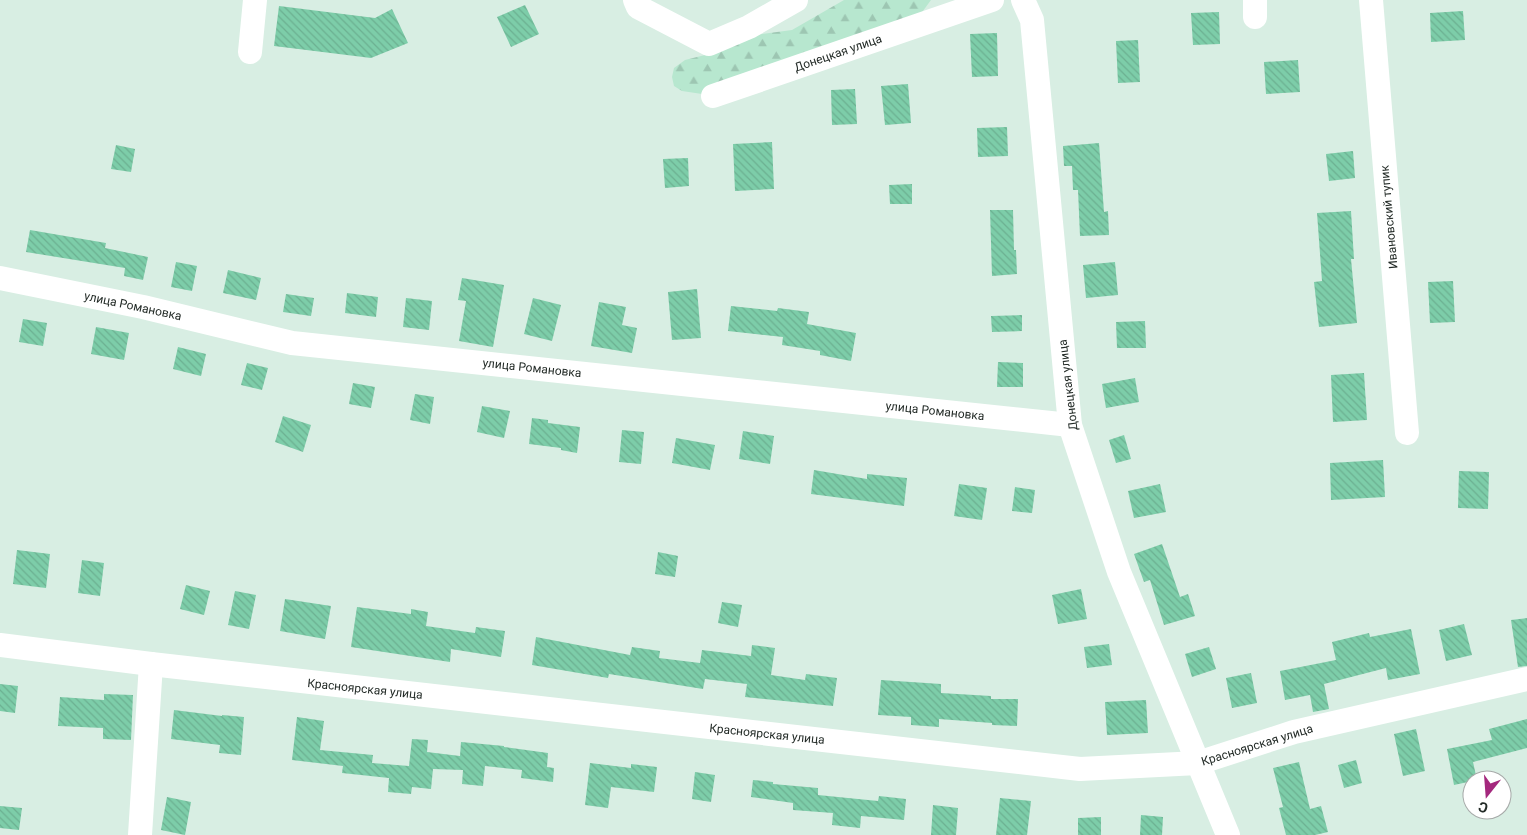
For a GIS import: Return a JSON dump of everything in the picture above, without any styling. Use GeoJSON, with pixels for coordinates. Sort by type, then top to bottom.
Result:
{"type":"FeatureCollection","features":[{"type":"Feature","properties":{"kind":"street"},"geometry":{"type":"LineString","coordinates":[[250,52],[255,0]]}},
{"type":"Feature","properties":{"kind":"street"},"geometry":{"type":"LineString","coordinates":[[635,0],[638,7],[709,44],[748,27],[796,0]]}},
{"type":"Feature","properties":{"kind":"street","name":"Донецкая улица"},"geometry":{"type":"LineString","coordinates":[[712,96],[992,0]]}},
{"type":"Feature","properties":{"kind":"street","name":"Донецкая улица"},"geometry":{"type":"LineString","coordinates":[[1023,0],[1032,20],[1070,425],[1119,572],[1228,835]]}},
{"type":"Feature","properties":{"kind":"street","name":"Ивановский тупик"},"geometry":{"type":"LineString","coordinates":[[1371,0],[1407,433]]}},
{"type":"Feature","properties":{"kind":"street","name":"улица Романовка"},"geometry":{"type":"LineString","coordinates":[[0,278],[143,307],[292,343],[1070,425]]}},
{"type":"Feature","properties":{"kind":"street","name":"Красноярская улица"},"geometry":{"type":"LineString","coordinates":[[0,645],[151,664],[1080,769],[1198,763],[1294,732],[1527,679]]}},
{"type":"Feature","properties":{"kind":"street"},"geometry":{"type":"LineString","coordinates":[[140,835],[151,664]]}},
{"type":"Feature","properties":{"kind":"green space"},"geometry":{"type":"Polygon","coordinates":[[[844,0],[931,0],[920,15],[702,94],[682,91],[674,86],[672,77],[674,68],[685,60],[709,54],[748,36],[792,30],[844,0]]]}},
{"type":"Feature","properties":{"kind":"building"},"geometry":{"type":"Polygon","coordinates":[[[525,5],[539,34],[511,47],[497,17],[525,5]]]}},
{"type":"Feature","properties":{"kind":"building"},"geometry":{"type":"Polygon","coordinates":[[[279,6],[375,18],[392,9],[408,43],[371,58],[274,46],[279,6]]]}},
{"type":"Feature","properties":{"kind":"building"},"geometry":{"type":"Polygon","coordinates":[[[1463,11],[1465,40],[1431,42],[1430,13],[1463,11]]]}},
{"type":"Feature","properties":{"kind":"building"},"geometry":{"type":"Polygon","coordinates":[[[1219,12],[1220,44],[1193,45],[1191,13],[1219,12]]]}},
{"type":"Feature","properties":{"kind":"building"},"geometry":{"type":"Polygon","coordinates":[[[997,33],[998,76],[972,77],[970,34],[997,33]]]}},
{"type":"Feature","properties":{"kind":"building"},"geometry":{"type":"Polygon","coordinates":[[[1138,40],[1140,82],[1118,83],[1116,41],[1138,40]]]}},
{"type":"Feature","properties":{"kind":"building"},"geometry":{"type":"Polygon","coordinates":[[[1298,60],[1300,92],[1266,94],[1264,62],[1298,60]]]}},
{"type":"Feature","properties":{"kind":"building"},"geometry":{"type":"Polygon","coordinates":[[[908,84],[911,123],[885,125],[881,86],[908,84]]]}},
{"type":"Feature","properties":{"kind":"building"},"geometry":{"type":"Polygon","coordinates":[[[855,89],[857,124],[832,125],[831,90],[855,89]]]}},
{"type":"Feature","properties":{"kind":"building"},"geometry":{"type":"Polygon","coordinates":[[[1007,127],[1008,156],[978,157],[977,128],[1007,127]]]}},
{"type":"Feature","properties":{"kind":"building"},"geometry":{"type":"Polygon","coordinates":[[[772,142],[774,189],[735,191],[733,144],[772,142]]]}},
{"type":"Feature","properties":{"kind":"building"},"geometry":{"type":"Polygon","coordinates":[[[1099,143],[1104,212],[1108,211],[1109,235],[1080,236],[1078,190],[1073,190],[1072,166],[1064,166],[1063,146],[1099,143]]]}},
{"type":"Feature","properties":{"kind":"building"},"geometry":{"type":"Polygon","coordinates":[[[116,145],[135,149],[131,172],[111,169],[116,145]]]}},
{"type":"Feature","properties":{"kind":"building"},"geometry":{"type":"Polygon","coordinates":[[[1353,151],[1355,178],[1329,181],[1326,154],[1353,151]]]}},
{"type":"Feature","properties":{"kind":"building"},"geometry":{"type":"Polygon","coordinates":[[[688,158],[689,186],[665,188],[663,159],[688,158]]]}},
{"type":"Feature","properties":{"kind":"building"},"geometry":{"type":"Polygon","coordinates":[[[912,184],[912,204],[890,204],[889,185],[912,184]]]}},
{"type":"Feature","properties":{"kind":"building"},"geometry":{"type":"Polygon","coordinates":[[[990,210],[1013,210],[1017,274],[992,276],[990,210]]]}},
{"type":"Feature","properties":{"kind":"building"},"geometry":{"type":"Polygon","coordinates":[[[1351,211],[1354,259],[1351,259],[1357,323],[1319,327],[1314,282],[1322,281],[1317,213],[1351,211]]]}},
{"type":"Feature","properties":{"kind":"building"},"geometry":{"type":"Polygon","coordinates":[[[30,230],[106,243],[105,248],[148,257],[143,280],[124,276],[125,268],[26,252],[30,230]]]}},
{"type":"Feature","properties":{"kind":"building"},"geometry":{"type":"Polygon","coordinates":[[[176,262],[197,266],[192,291],[171,287],[176,262]]]}},
{"type":"Feature","properties":{"kind":"building"},"geometry":{"type":"Polygon","coordinates":[[[1115,262],[1118,295],[1086,298],[1083,265],[1115,262]]]}},
{"type":"Feature","properties":{"kind":"building"},"geometry":{"type":"Polygon","coordinates":[[[228,270],[261,278],[256,300],[223,293],[228,270]]]}},
{"type":"Feature","properties":{"kind":"building"},"geometry":{"type":"Polygon","coordinates":[[[462,278],[504,285],[493,347],[459,341],[466,301],[458,300],[462,278]]]}},
{"type":"Feature","properties":{"kind":"building"},"geometry":{"type":"Polygon","coordinates":[[[1453,281],[1455,322],[1430,323],[1428,282],[1453,281]]]}},
{"type":"Feature","properties":{"kind":"building"},"geometry":{"type":"Polygon","coordinates":[[[697,289],[701,338],[672,340],[668,292],[697,289]]]}},
{"type":"Feature","properties":{"kind":"building"},"geometry":{"type":"Polygon","coordinates":[[[347,293],[378,297],[376,317],[345,313],[347,293]]]}},
{"type":"Feature","properties":{"kind":"building"},"geometry":{"type":"Polygon","coordinates":[[[286,294],[314,298],[311,316],[283,312],[286,294]]]}},
{"type":"Feature","properties":{"kind":"building"},"geometry":{"type":"Polygon","coordinates":[[[406,298],[432,301],[429,330],[403,327],[406,298]]]}},
{"type":"Feature","properties":{"kind":"building"},"geometry":{"type":"Polygon","coordinates":[[[533,298],[561,305],[552,341],[524,334],[533,298]]]}},
{"type":"Feature","properties":{"kind":"building"},"geometry":{"type":"Polygon","coordinates":[[[599,302],[626,307],[622,325],[637,328],[632,353],[591,346],[599,302]]]}},
{"type":"Feature","properties":{"kind":"building"},"geometry":{"type":"Polygon","coordinates":[[[731,306],[777,311],[778,308],[809,312],[807,324],[856,333],[851,361],[820,355],[820,351],[782,345],[783,337],[728,331],[731,306]]]}},
{"type":"Feature","properties":{"kind":"building"},"geometry":{"type":"Polygon","coordinates":[[[1022,315],[1022,331],[992,332],[991,316],[1022,315]]]}},
{"type":"Feature","properties":{"kind":"building"},"geometry":{"type":"Polygon","coordinates":[[[23,319],[47,323],[43,346],[19,342],[23,319]]]}},
{"type":"Feature","properties":{"kind":"building"},"geometry":{"type":"Polygon","coordinates":[[[1145,321],[1146,348],[1117,348],[1116,322],[1145,321]]]}},
{"type":"Feature","properties":{"kind":"building"},"geometry":{"type":"Polygon","coordinates":[[[96,327],[129,333],[124,360],[91,354],[96,327]]]}},
{"type":"Feature","properties":{"kind":"building"},"geometry":{"type":"Polygon","coordinates":[[[178,347],[206,354],[201,376],[173,369],[178,347]]]}},
{"type":"Feature","properties":{"kind":"building"},"geometry":{"type":"Polygon","coordinates":[[[998,362],[1023,363],[1023,387],[997,387],[998,362]]]}},
{"type":"Feature","properties":{"kind":"building"},"geometry":{"type":"Polygon","coordinates":[[[247,363],[268,368],[262,390],[241,385],[247,363]]]}},
{"type":"Feature","properties":{"kind":"building"},"geometry":{"type":"Polygon","coordinates":[[[1364,373],[1367,420],[1333,422],[1331,375],[1364,373]]]}},
{"type":"Feature","properties":{"kind":"building"},"geometry":{"type":"Polygon","coordinates":[[[1135,378],[1139,402],[1106,408],[1102,384],[1135,378]]]}},
{"type":"Feature","properties":{"kind":"building"},"geometry":{"type":"Polygon","coordinates":[[[353,383],[375,387],[371,408],[349,404],[353,383]]]}},
{"type":"Feature","properties":{"kind":"building"},"geometry":{"type":"Polygon","coordinates":[[[415,394],[434,397],[430,424],[410,420],[415,394]]]}},
{"type":"Feature","properties":{"kind":"building"},"geometry":{"type":"Polygon","coordinates":[[[482,406],[510,411],[504,438],[477,432],[482,406]]]}},
{"type":"Feature","properties":{"kind":"building"},"geometry":{"type":"Polygon","coordinates":[[[283,416],[311,425],[303,452],[275,442],[283,416]]]}},
{"type":"Feature","properties":{"kind":"building"},"geometry":{"type":"Polygon","coordinates":[[[532,418],[548,420],[548,423],[580,427],[577,453],[561,450],[561,448],[529,444],[532,418]]]}},
{"type":"Feature","properties":{"kind":"building"},"geometry":{"type":"Polygon","coordinates":[[[622,430],[644,432],[641,464],[619,462],[622,430]]]}},
{"type":"Feature","properties":{"kind":"building"},"geometry":{"type":"Polygon","coordinates":[[[743,431],[774,436],[770,464],[739,459],[743,431]]]}},
{"type":"Feature","properties":{"kind":"building"},"geometry":{"type":"Polygon","coordinates":[[[1124,435],[1131,459],[1116,463],[1109,440],[1124,435]]]}},
{"type":"Feature","properties":{"kind":"building"},"geometry":{"type":"Polygon","coordinates":[[[676,438],[715,445],[710,470],[672,463],[676,438]]]}},
{"type":"Feature","properties":{"kind":"building"},"geometry":{"type":"Polygon","coordinates":[[[1383,460],[1385,497],[1331,500],[1330,463],[1383,460]]]}},
{"type":"Feature","properties":{"kind":"building"},"geometry":{"type":"Polygon","coordinates":[[[814,470],[867,479],[867,474],[907,478],[904,506],[811,494],[814,470]]]}},
{"type":"Feature","properties":{"kind":"building"},"geometry":{"type":"Polygon","coordinates":[[[1459,471],[1489,472],[1488,509],[1458,508],[1459,471]]]}},
{"type":"Feature","properties":{"kind":"building"},"geometry":{"type":"Polygon","coordinates":[[[959,484],[987,488],[982,520],[954,516],[959,484]]]}},
{"type":"Feature","properties":{"kind":"building"},"geometry":{"type":"Polygon","coordinates":[[[1160,484],[1166,512],[1134,518],[1128,491],[1160,484]]]}},
{"type":"Feature","properties":{"kind":"building"},"geometry":{"type":"Polygon","coordinates":[[[1015,487],[1035,490],[1032,513],[1012,511],[1015,487]]]}},
{"type":"Feature","properties":{"kind":"building"},"geometry":{"type":"Polygon","coordinates":[[[1162,544],[1180,597],[1188,594],[1195,616],[1164,625],[1150,580],[1144,582],[1134,554],[1162,544]]]}},
{"type":"Feature","properties":{"kind":"building"},"geometry":{"type":"Polygon","coordinates":[[[17,550],[50,554],[46,588],[13,584],[17,550]]]}},
{"type":"Feature","properties":{"kind":"building"},"geometry":{"type":"Polygon","coordinates":[[[658,552],[678,556],[675,577],[655,574],[658,552]]]}},
{"type":"Feature","properties":{"kind":"building"},"geometry":{"type":"Polygon","coordinates":[[[82,560],[104,563],[100,596],[78,593],[82,560]]]}},
{"type":"Feature","properties":{"kind":"building"},"geometry":{"type":"Polygon","coordinates":[[[186,585],[210,591],[204,615],[180,609],[186,585]]]}},
{"type":"Feature","properties":{"kind":"building"},"geometry":{"type":"Polygon","coordinates":[[[1081,589],[1087,619],[1058,624],[1052,595],[1081,589]]]}},
{"type":"Feature","properties":{"kind":"building"},"geometry":{"type":"Polygon","coordinates":[[[235,591],[256,595],[249,629],[228,625],[235,591]]]}},
{"type":"Feature","properties":{"kind":"building"},"geometry":{"type":"Polygon","coordinates":[[[285,599],[331,606],[325,639],[280,631],[285,599]]]}},
{"type":"Feature","properties":{"kind":"building"},"geometry":{"type":"Polygon","coordinates":[[[722,602],[742,605],[738,627],[718,623],[722,602]]]}},
{"type":"Feature","properties":{"kind":"building"},"geometry":{"type":"Polygon","coordinates":[[[357,607],[411,614],[411,609],[428,612],[426,626],[475,633],[476,627],[505,631],[501,657],[451,649],[450,662],[351,647],[357,607]]]}},
{"type":"Feature","properties":{"kind":"building"},"geometry":{"type":"Polygon","coordinates":[[[1527,618],[1527,666],[1518,667],[1511,620],[1527,618]]]}},
{"type":"Feature","properties":{"kind":"building"},"geometry":{"type":"Polygon","coordinates":[[[1464,624],[1472,655],[1446,661],[1439,630],[1464,624]]]}},
{"type":"Feature","properties":{"kind":"building"},"geometry":{"type":"Polygon","coordinates":[[[1411,629],[1420,674],[1388,680],[1386,668],[1324,684],[1329,709],[1313,712],[1310,695],[1285,700],[1280,671],[1336,660],[1332,642],[1369,633],[1370,637],[1411,629]]]}},
{"type":"Feature","properties":{"kind":"building"},"geometry":{"type":"Polygon","coordinates":[[[536,637],[630,655],[632,647],[660,651],[659,658],[700,663],[702,650],[751,656],[752,645],[775,648],[771,675],[805,680],[806,674],[837,678],[833,706],[745,697],[747,684],[705,679],[703,689],[609,674],[608,678],[532,665],[536,637]]]}},
{"type":"Feature","properties":{"kind":"building"},"geometry":{"type":"Polygon","coordinates":[[[1109,644],[1112,665],[1087,668],[1084,647],[1109,644]]]}},
{"type":"Feature","properties":{"kind":"building"},"geometry":{"type":"Polygon","coordinates":[[[1209,647],[1216,669],[1192,677],[1185,654],[1209,647]]]}},
{"type":"Feature","properties":{"kind":"building"},"geometry":{"type":"Polygon","coordinates":[[[1251,673],[1257,703],[1232,708],[1226,678],[1251,673]]]}},
{"type":"Feature","properties":{"kind":"building"},"geometry":{"type":"Polygon","coordinates":[[[881,680],[941,684],[941,693],[991,696],[991,699],[1018,699],[1017,726],[939,719],[939,727],[911,725],[911,717],[878,715],[881,680]]]}},
{"type":"Feature","properties":{"kind":"building"},"geometry":{"type":"Polygon","coordinates":[[[0,684],[18,686],[15,713],[0,711],[0,684]]]}},
{"type":"Feature","properties":{"kind":"building"},"geometry":{"type":"Polygon","coordinates":[[[104,694],[133,695],[131,740],[103,739],[103,728],[58,726],[60,697],[104,700],[104,694]]]}},
{"type":"Feature","properties":{"kind":"building"},"geometry":{"type":"Polygon","coordinates":[[[1146,700],[1148,733],[1107,735],[1105,702],[1146,700]]]}},
{"type":"Feature","properties":{"kind":"building"},"geometry":{"type":"Polygon","coordinates":[[[174,710],[244,717],[241,755],[219,753],[220,745],[171,739],[174,710]]]}},
{"type":"Feature","properties":{"kind":"building"},"geometry":{"type":"Polygon","coordinates":[[[297,717],[324,721],[320,750],[373,755],[372,763],[409,766],[412,739],[428,740],[427,752],[460,756],[461,742],[548,753],[547,767],[554,768],[553,782],[521,778],[522,770],[485,766],[483,786],[462,784],[463,770],[433,769],[431,789],[412,787],[411,794],[388,792],[389,778],[342,773],[343,766],[292,760],[297,717]]]}},
{"type":"Feature","properties":{"kind":"building"},"geometry":{"type":"Polygon","coordinates":[[[1527,719],[1527,748],[1473,762],[1475,770],[1462,770],[1462,783],[1454,785],[1447,749],[1492,740],[1489,729],[1527,719]]]}},
{"type":"Feature","properties":{"kind":"building"},"geometry":{"type":"Polygon","coordinates":[[[1416,729],[1425,771],[1403,776],[1394,734],[1416,729]]]}},
{"type":"Feature","properties":{"kind":"building"},"geometry":{"type":"Polygon","coordinates":[[[1356,760],[1362,783],[1344,788],[1338,765],[1356,760]]]}},
{"type":"Feature","properties":{"kind":"building"},"geometry":{"type":"Polygon","coordinates":[[[1299,762],[1310,809],[1321,806],[1328,832],[1315,835],[1286,835],[1279,808],[1283,807],[1273,768],[1299,762]]]}},
{"type":"Feature","properties":{"kind":"building"},"geometry":{"type":"Polygon","coordinates":[[[590,763],[631,768],[631,764],[657,767],[654,792],[611,787],[608,808],[585,805],[590,763]]]}},
{"type":"Feature","properties":{"kind":"building"},"geometry":{"type":"Polygon","coordinates":[[[695,772],[715,775],[711,802],[692,799],[695,772]]]}},
{"type":"Feature","properties":{"kind":"building"},"geometry":{"type":"Polygon","coordinates":[[[753,780],[773,782],[773,784],[818,788],[818,795],[878,801],[879,796],[906,799],[904,820],[861,816],[860,828],[832,825],[833,813],[793,810],[793,803],[751,797],[753,780]]]}},
{"type":"Feature","properties":{"kind":"building"},"geometry":{"type":"Polygon","coordinates":[[[167,797],[191,802],[185,835],[161,830],[167,797]]]}},
{"type":"Feature","properties":{"kind":"building"},"geometry":{"type":"Polygon","coordinates":[[[1000,798],[1031,801],[1027,835],[996,835],[1000,798]]]}},
{"type":"Feature","properties":{"kind":"building"},"geometry":{"type":"Polygon","coordinates":[[[933,805],[958,808],[956,835],[931,835],[933,805]]]}},
{"type":"Feature","properties":{"kind":"building"},"geometry":{"type":"Polygon","coordinates":[[[0,806],[22,808],[19,830],[0,828],[0,806]]]}},
{"type":"Feature","properties":{"kind":"building"},"geometry":{"type":"Polygon","coordinates":[[[1141,815],[1163,817],[1162,835],[1140,835],[1141,815]]]}},
{"type":"Feature","properties":{"kind":"building"},"geometry":{"type":"Polygon","coordinates":[[[1101,817],[1101,835],[1078,835],[1078,818],[1101,817]]]}}]}
